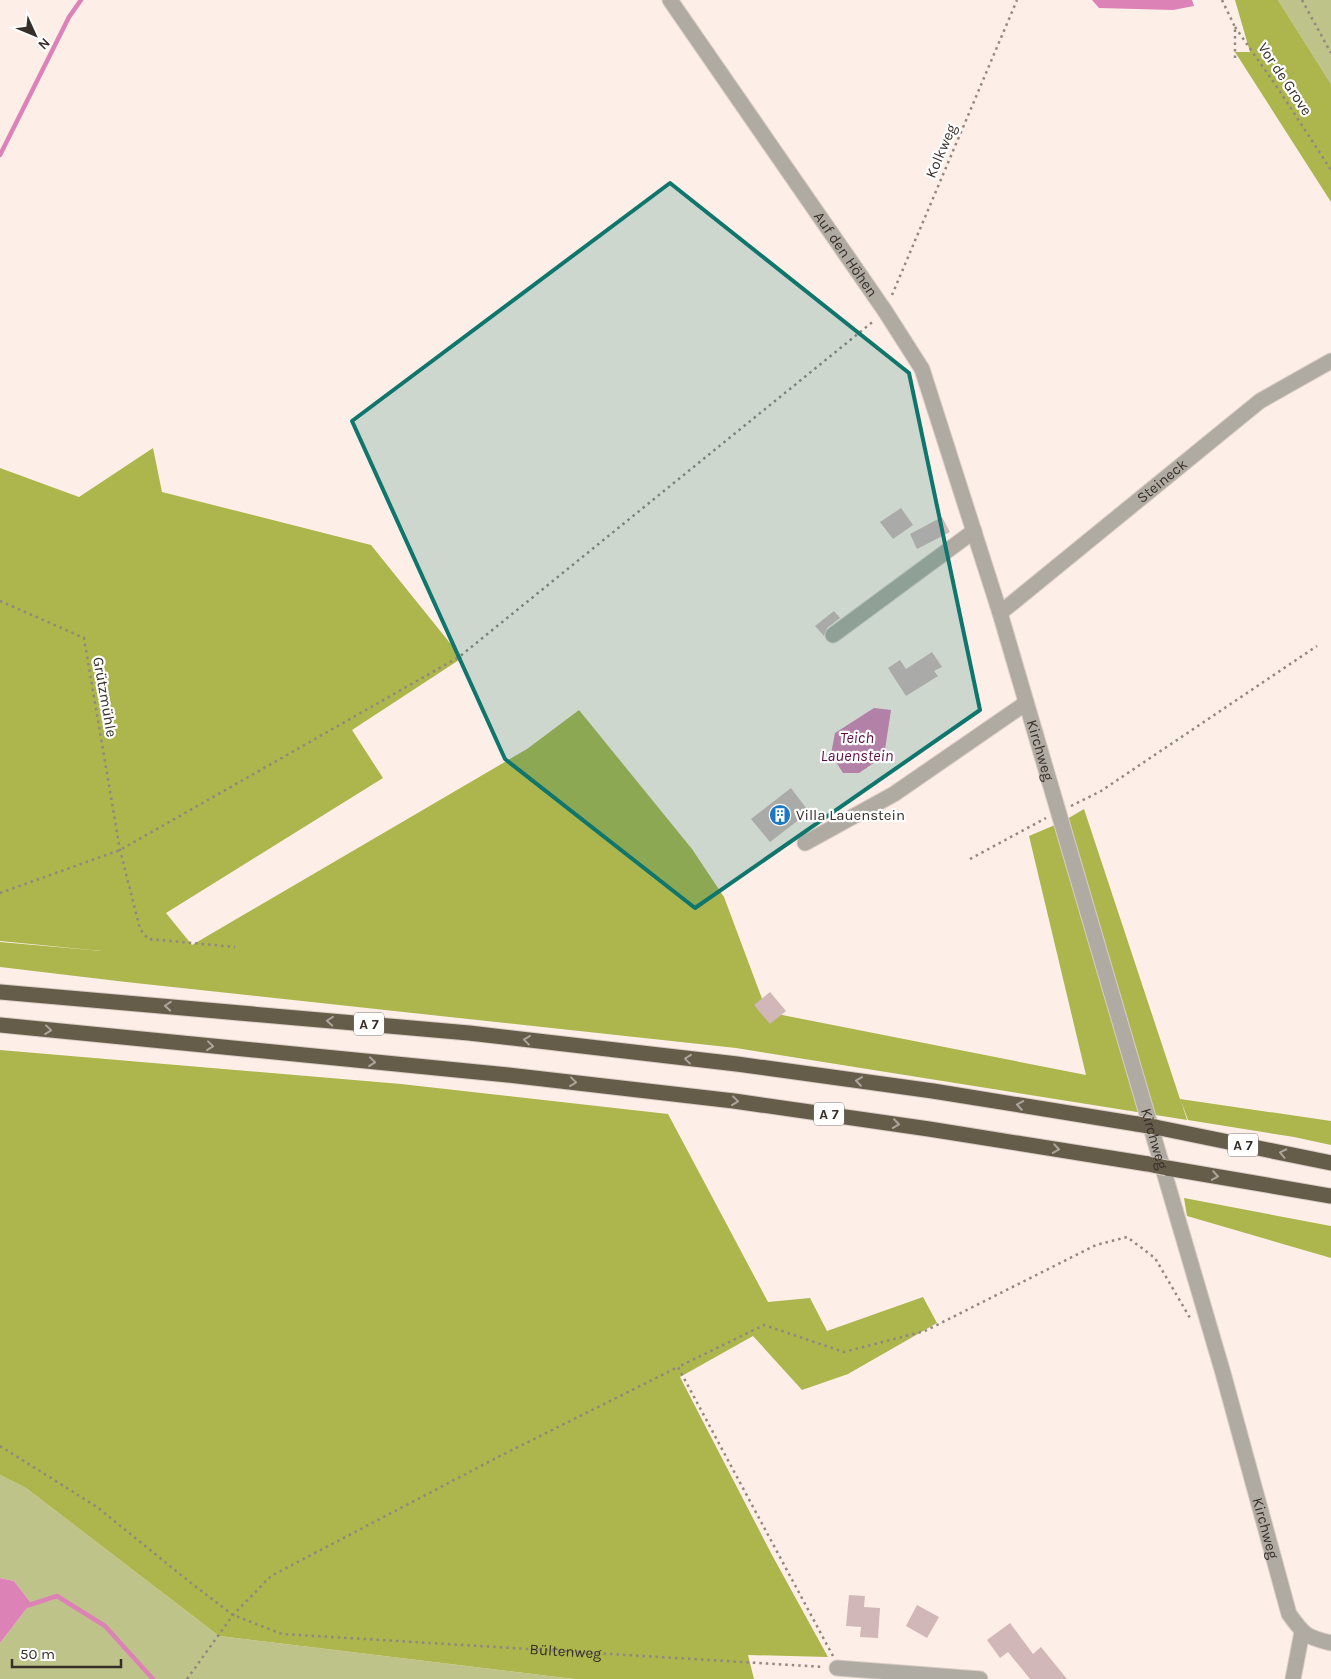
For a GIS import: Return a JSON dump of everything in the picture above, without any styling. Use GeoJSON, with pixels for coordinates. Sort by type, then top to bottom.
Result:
{"type":"FeatureCollection","features":[{"type":"Feature","properties":{"kind":"highway","name":"A 7"},"geometry":{"type":"LineString","coordinates":[[0,992],[489,1035],[737,1064],[914,1088],[1156,1127],[1331,1163]]}},
{"type":"Feature","properties":{"kind":"highway","name":"A 7"},"geometry":{"type":"LineString","coordinates":[[0,1024],[508,1075],[734,1101],[929,1129],[1331,1196]]}},
{"type":"Feature","properties":{"kind":"street","name":"Auf den Höhen"},"geometry":{"type":"LineString","coordinates":[[670,0],[885,311],[922,369],[1000,613]]}},
{"type":"Feature","properties":{"kind":"street","name":"Steineck"},"geometry":{"type":"LineString","coordinates":[[1000,613],[1260,401],[1331,361]]}},
{"type":"Feature","properties":{"kind":"street"},"geometry":{"type":"LineString","coordinates":[[833,635],[974,531]]}},
{"type":"Feature","properties":{"kind":"street","name":"Kirchweg"},"geometry":{"type":"LineString","coordinates":[[1000,613],[1223,1373],[1289,1614],[1302,1632]]}},
{"type":"Feature","properties":{"kind":"street"},"geometry":{"type":"LineString","coordinates":[[805,843],[894,794],[1026,703]]}},
{"type":"Feature","properties":{"kind":"street"},"geometry":{"type":"LineString","coordinates":[[1293,1679],[1302,1632],[1312,1638],[1331,1643]]}},
{"type":"Feature","properties":{"kind":"street"},"geometry":{"type":"LineString","coordinates":[[837,1668],[980,1679]]}},
{"type":"Feature","properties":{"kind":"path","name":"Kolkweg"},"geometry":{"type":"LineString","coordinates":[[885,311],[1017,0]]}},
{"type":"Feature","properties":{"kind":"path","name":"Vor de Grove"},"geometry":{"type":"LineString","coordinates":[[1222,0],[1235,27],[1331,170]]}},
{"type":"Feature","properties":{"kind":"path"},"geometry":{"type":"LineString","coordinates":[[1302,0],[1331,53]]}},
{"type":"Feature","properties":{"kind":"path"},"geometry":{"type":"LineString","coordinates":[[1235,27],[1235,61]]}},
{"type":"Feature","properties":{"kind":"path"},"geometry":{"type":"LineString","coordinates":[[0,893],[120,850],[459,657],[885,311]]}},
{"type":"Feature","properties":{"kind":"path","name":"Grützmühle"},"geometry":{"type":"LineString","coordinates":[[0,601],[84,638],[120,850]]}},
{"type":"Feature","properties":{"kind":"path"},"geometry":{"type":"LineString","coordinates":[[970,859],[1101,791],[1317,646]]}},
{"type":"Feature","properties":{"kind":"path"},"geometry":{"type":"LineString","coordinates":[[120,850],[140,930],[143,935],[148,939],[235,947]]}},
{"type":"Feature","properties":{"kind":"path"},"geometry":{"type":"LineString","coordinates":[[187,1679],[233,1615],[271,1576],[492,1461],[764,1325],[844,1352],[925,1331],[1096,1245],[1127,1237],[1155,1258],[1194,1324]]}},
{"type":"Feature","properties":{"kind":"path"},"geometry":{"type":"LineString","coordinates":[[678,1367],[830,1649],[837,1668]]}},
{"type":"Feature","properties":{"kind":"path","name":"Bültenweg"},"geometry":{"type":"LineString","coordinates":[[0,1446],[97,1506],[233,1615],[282,1634],[837,1668]]}},
{"type":"Feature","properties":{"kind":"highlighted area"},"geometry":{"type":"Polygon","coordinates":[[[670,183],[909,373],[980,710],[695,908],[505,759],[352,421],[670,183]]]}},
{"type":"Feature","properties":{"kind":"green space"},"geometry":{"type":"Polygon","coordinates":[[[1235,0],[1278,0],[1331,84],[1331,202],[1235,52],[1250,52],[1235,0]]]}},
{"type":"Feature","properties":{"kind":"green space"},"geometry":{"type":"Polygon","coordinates":[[[1278,0],[1331,0],[1331,84],[1278,0]]]}},
{"type":"Feature","properties":{"kind":"green space"},"geometry":{"type":"Polygon","coordinates":[[[153,448],[162,492],[371,545],[462,658],[352,730],[383,778],[166,913],[192,945],[527,749],[579,710],[692,849],[724,897],[767,1012],[1086,1075],[1029,836],[1062,822],[1084,809],[1180,1099],[1331,1121],[1331,1145],[1294,1137],[1188,1120],[1181,1101],[1187,1120],[736,1048],[0,967],[0,942],[102,951],[0,941],[0,468],[79,497],[153,448]]]}},
{"type":"Feature","properties":{"kind":"green space"},"geometry":{"type":"Polygon","coordinates":[[[0,1050],[401,1084],[668,1114],[768,1302],[810,1298],[827,1331],[923,1297],[937,1323],[848,1374],[802,1390],[753,1336],[680,1377],[772,1555],[828,1657],[748,1655],[754,1679],[574,1679],[219,1636],[26,1488],[0,1475],[0,1050]]]}},
{"type":"Feature","properties":{"kind":"green space"},"geometry":{"type":"Polygon","coordinates":[[[1184,1198],[1331,1226],[1331,1258],[1187,1216],[1184,1198]]]}},
{"type":"Feature","properties":{"kind":"green space"},"geometry":{"type":"Polygon","coordinates":[[[0,1475],[26,1488],[219,1636],[574,1679],[0,1679],[0,1643],[31,1603],[14,1581],[0,1578],[0,1475]]]}},
{"type":"Feature","properties":{"kind":"water"},"geometry":{"type":"Polygon","coordinates":[[[1092,0],[1192,0],[1194,6],[1173,10],[1099,8],[1092,0]]]}},
{"type":"Feature","properties":{"kind":"water","name":"Teich Lauenstein"},"geometry":{"type":"Polygon","coordinates":[[[874,708],[891,710],[884,756],[859,773],[843,773],[831,754],[835,733],[874,708]]]}},
{"type":"Feature","properties":{"kind":"water"},"geometry":{"type":"Polygon","coordinates":[[[0,1578],[14,1581],[31,1603],[0,1643],[0,1578]]]}},
{"type":"Feature","properties":{"kind":"building"},"geometry":{"type":"Polygon","coordinates":[[[901,508],[913,525],[893,539],[880,522],[901,508]]]}},
{"type":"Feature","properties":{"kind":"building"},"geometry":{"type":"Polygon","coordinates":[[[942,517],[950,532],[917,549],[910,534],[942,517]]]}},
{"type":"Feature","properties":{"kind":"building"},"geometry":{"type":"Polygon","coordinates":[[[834,611],[840,618],[827,628],[824,636],[815,626],[834,611]]]}},
{"type":"Feature","properties":{"kind":"building"},"geometry":{"type":"Polygon","coordinates":[[[932,652],[942,667],[934,671],[938,676],[906,696],[888,668],[900,660],[906,669],[932,652]]]}},
{"type":"Feature","properties":{"kind":"building","name":"Villa Lauenstein"},"geometry":{"type":"Polygon","coordinates":[[[791,788],[809,812],[770,842],[751,819],[791,788]]]}},
{"type":"Feature","properties":{"kind":"building"},"geometry":{"type":"Polygon","coordinates":[[[770,992],[786,1011],[770,1024],[754,1005],[770,992]]]}},
{"type":"Feature","properties":{"kind":"building"},"geometry":{"type":"Polygon","coordinates":[[[849,1595],[865,1596],[864,1607],[880,1608],[878,1638],[860,1637],[861,1627],[846,1626],[849,1595]]]}},
{"type":"Feature","properties":{"kind":"building"},"geometry":{"type":"Polygon","coordinates":[[[917,1605],[939,1617],[927,1638],[906,1626],[917,1605]]]}},
{"type":"Feature","properties":{"kind":"building"},"geometry":{"type":"Polygon","coordinates":[[[1010,1623],[1033,1654],[1041,1647],[1067,1679],[1030,1679],[1008,1652],[1000,1658],[987,1640],[1010,1623]]]}},
{"type":"Feature","properties":{"kind":"waterway"},"geometry":{"type":"LineString","coordinates":[[0,155],[69,17],[81,0]]}},
{"type":"Feature","properties":{"kind":"waterway"},"geometry":{"type":"LineString","coordinates":[[26,1606],[57,1596],[105,1626],[153,1679]]}},
{"type":"Feature","properties":{"kind":"place","name":"Villa Lauenstein"},"geometry":{"type":"Point","coordinates":[780,815]}}]}
